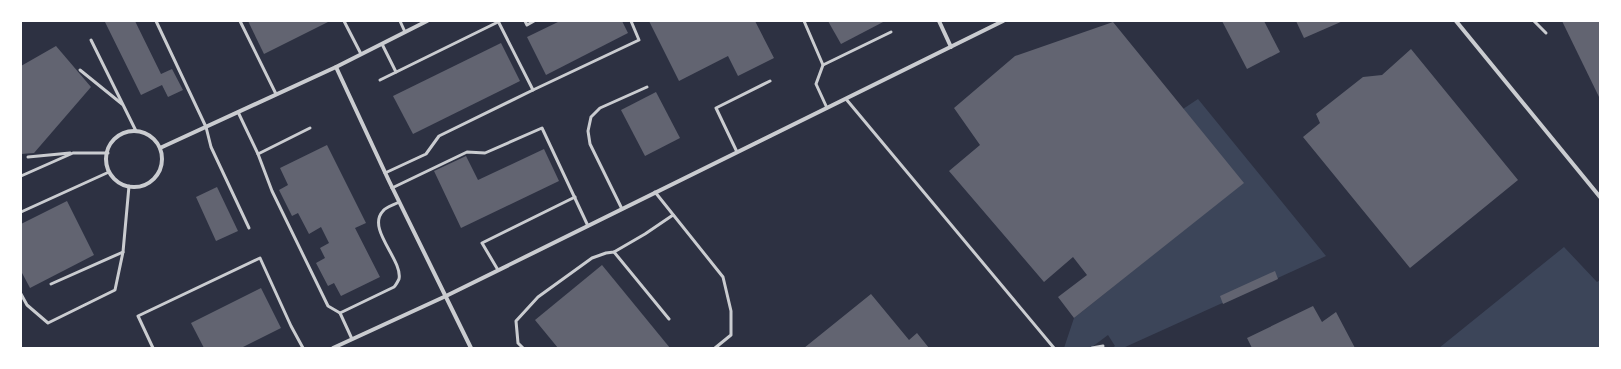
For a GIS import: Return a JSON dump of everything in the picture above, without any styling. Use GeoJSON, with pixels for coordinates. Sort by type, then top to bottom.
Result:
{"type":"FeatureCollection","features":[{"type":"Feature","properties":{"kind":"street"},"geometry":{"type":"LineString","coordinates":[[160,148],[336,67],[427,21]]}},
{"type":"Feature","properties":{"kind":"street"},"geometry":{"type":"LineString","coordinates":[[939,21],[951,47]]}},
{"type":"Feature","properties":{"kind":"street"},"geometry":{"type":"LineString","coordinates":[[333,348],[446,296],[1003,21]]}},
{"type":"Feature","properties":{"kind":"street"},"geometry":{"type":"LineString","coordinates":[[1456,21],[1600,197]]}},
{"type":"Feature","properties":{"kind":"street"},"geometry":{"type":"LineString","coordinates":[[336,67],[392,188],[446,296],[470,348]]}},
{"type":"Feature","properties":{"kind":"street"},"geometry":{"type":"LineString","coordinates":[[136,131],[145,133],[155,140],[160,148],[162,165],[160,171],[154,179],[145,185],[136,187],[124,186],[115,180],[109,172],[106,160],[109,147],[117,136],[136,131]]}},
{"type":"Feature","properties":{"kind":"lane"},"geometry":{"type":"LineString","coordinates":[[156,21],[206,127],[211,147],[249,228]]}},
{"type":"Feature","properties":{"kind":"lane"},"geometry":{"type":"LineString","coordinates":[[240,21],[276,94]]}},
{"type":"Feature","properties":{"kind":"lane"},"geometry":{"type":"LineString","coordinates":[[344,21],[361,54]]}},
{"type":"Feature","properties":{"kind":"lane"},"geometry":{"type":"LineString","coordinates":[[400,21],[405,32]]}},
{"type":"Feature","properties":{"kind":"lane"},"geometry":{"type":"LineString","coordinates":[[525,21],[527,25],[534,21]]}},
{"type":"Feature","properties":{"kind":"lane"},"geometry":{"type":"LineString","coordinates":[[385,173],[426,154],[439,136],[639,40],[631,21]]}},
{"type":"Feature","properties":{"kind":"lane"},"geometry":{"type":"LineString","coordinates":[[804,21],[823,65],[816,84],[827,108]]}},
{"type":"Feature","properties":{"kind":"lane"},"geometry":{"type":"LineString","coordinates":[[1534,21],[1546,33]]}},
{"type":"Feature","properties":{"kind":"lane"},"geometry":{"type":"LineString","coordinates":[[380,80],[498,22],[533,90]]}},
{"type":"Feature","properties":{"kind":"lane"},"geometry":{"type":"LineString","coordinates":[[823,65],[891,32]]}},
{"type":"Feature","properties":{"kind":"lane"},"geometry":{"type":"LineString","coordinates":[[91,40],[136,131]]}},
{"type":"Feature","properties":{"kind":"lane"},"geometry":{"type":"LineString","coordinates":[[382,44],[396,72]]}},
{"type":"Feature","properties":{"kind":"lane"},"geometry":{"type":"LineString","coordinates":[[80,70],[123,105]]}},
{"type":"Feature","properties":{"kind":"lane"},"geometry":{"type":"LineString","coordinates":[[737,152],[716,108],[770,81]]}},
{"type":"Feature","properties":{"kind":"lane"},"geometry":{"type":"LineString","coordinates":[[622,209],[590,144],[588,131],[591,117],[600,108],[647,86]]}},
{"type":"Feature","properties":{"kind":"lane"},"geometry":{"type":"LineString","coordinates":[[846,99],[1054,348]]}},
{"type":"Feature","properties":{"kind":"lane"},"geometry":{"type":"LineString","coordinates":[[238,112],[258,154],[272,191],[328,306],[340,313],[352,339]]}},
{"type":"Feature","properties":{"kind":"lane"},"geometry":{"type":"LineString","coordinates":[[258,154],[310,128]]}},
{"type":"Feature","properties":{"kind":"lane"},"geometry":{"type":"LineString","coordinates":[[392,188],[467,152],[485,153],[542,128],[588,226]]}},
{"type":"Feature","properties":{"kind":"lane"},"geometry":{"type":"LineString","coordinates":[[21,176],[74,153]]}},
{"type":"Feature","properties":{"kind":"lane"},"geometry":{"type":"LineString","coordinates":[[28,157],[74,153],[108,153]]}},
{"type":"Feature","properties":{"kind":"lane"},"geometry":{"type":"LineString","coordinates":[[21,212],[109,172]]}},
{"type":"Feature","properties":{"kind":"lane"},"geometry":{"type":"LineString","coordinates":[[21,294],[27,306],[48,324],[115,290],[123,252],[129,186]]}},
{"type":"Feature","properties":{"kind":"lane"},"geometry":{"type":"LineString","coordinates":[[655,192],[723,277],[731,311],[731,335],[715,348]]}},
{"type":"Feature","properties":{"kind":"lane"},"geometry":{"type":"LineString","coordinates":[[498,270],[482,242],[575,197]]}},
{"type":"Feature","properties":{"kind":"lane"},"geometry":{"type":"LineString","coordinates":[[340,313],[394,287],[399,278],[398,268],[378,227],[379,218],[383,211],[399,202]]}},
{"type":"Feature","properties":{"kind":"lane"},"geometry":{"type":"LineString","coordinates":[[523,348],[518,343],[516,321],[538,297],[592,258],[614,252],[645,234],[673,215]]}},
{"type":"Feature","properties":{"kind":"lane"},"geometry":{"type":"LineString","coordinates":[[51,284],[123,252]]}},
{"type":"Feature","properties":{"kind":"lane"},"geometry":{"type":"LineString","coordinates":[[614,252],[669,319]]}},
{"type":"Feature","properties":{"kind":"lane"},"geometry":{"type":"LineString","coordinates":[[152,348],[138,316],[260,258],[291,326],[303,348]]}},
{"type":"Feature","properties":{"kind":"lane"},"geometry":{"type":"LineString","coordinates":[[1092,348],[1102,346]]}},
{"type":"Feature","properties":{"kind":"shaded area"},"geometry":{"type":"Polygon","coordinates":[[[1198,99],[1326,256],[1123,348],[1112,348],[1115,346],[1108,335],[1092,347],[1064,348],[1074,318],[1243,183],[1183,109],[1198,99]]]}},
{"type":"Feature","properties":{"kind":"shaded area"},"geometry":{"type":"Polygon","coordinates":[[[1564,247],[1597,282],[1600,280],[1600,348],[1439,348],[1564,247]]]}},
{"type":"Feature","properties":{"kind":"building"},"geometry":{"type":"Polygon","coordinates":[[[135,21],[161,74],[172,69],[183,90],[168,97],[162,85],[141,95],[105,22],[135,21]]]}},
{"type":"Feature","properties":{"kind":"building"},"geometry":{"type":"Polygon","coordinates":[[[248,21],[327,21],[328,22],[264,54],[248,21]]]}},
{"type":"Feature","properties":{"kind":"building"},"geometry":{"type":"Polygon","coordinates":[[[560,21],[622,21],[628,33],[546,75],[527,37],[560,21]]]}},
{"type":"Feature","properties":{"kind":"building"},"geometry":{"type":"Polygon","coordinates":[[[649,21],[755,21],[774,58],[738,76],[728,56],[679,81],[649,21]]]}},
{"type":"Feature","properties":{"kind":"building"},"geometry":{"type":"Polygon","coordinates":[[[828,21],[885,21],[841,44],[828,21]]]}},
{"type":"Feature","properties":{"kind":"building"},"geometry":{"type":"Polygon","coordinates":[[[1222,21],[1264,21],[1280,52],[1247,69],[1222,21]]]}},
{"type":"Feature","properties":{"kind":"building"},"geometry":{"type":"Polygon","coordinates":[[[1296,21],[1343,21],[1304,38],[1296,21]]]}},
{"type":"Feature","properties":{"kind":"building"},"geometry":{"type":"Polygon","coordinates":[[[1562,21],[1600,21],[1600,99],[1562,21]]]}},
{"type":"Feature","properties":{"kind":"building"},"geometry":{"type":"Polygon","coordinates":[[[1113,22],[1244,183],[1074,318],[1058,297],[1087,275],[1073,257],[1044,282],[949,171],[980,145],[954,108],[1015,56],[1113,22]]]}},
{"type":"Feature","properties":{"kind":"building"},"geometry":{"type":"Polygon","coordinates":[[[501,43],[520,81],[413,134],[393,96],[501,43]]]}},
{"type":"Feature","properties":{"kind":"building"},"geometry":{"type":"Polygon","coordinates":[[[56,46],[91,87],[34,153],[21,154],[21,66],[56,46]]]}},
{"type":"Feature","properties":{"kind":"building"},"geometry":{"type":"Polygon","coordinates":[[[1411,49],[1518,180],[1410,268],[1303,137],[1320,123],[1316,114],[1363,77],[1382,75],[1411,49]]]}},
{"type":"Feature","properties":{"kind":"building"},"geometry":{"type":"Polygon","coordinates":[[[656,92],[680,138],[645,156],[621,110],[656,92]]]}},
{"type":"Feature","properties":{"kind":"building"},"geometry":{"type":"Polygon","coordinates":[[[327,145],[366,223],[355,228],[380,277],[341,296],[334,283],[328,286],[316,263],[325,258],[320,248],[329,243],[321,227],[309,234],[298,213],[292,216],[279,190],[288,185],[280,168],[327,145]]]}},
{"type":"Feature","properties":{"kind":"building"},"geometry":{"type":"Polygon","coordinates":[[[544,149],[559,181],[461,228],[434,171],[466,156],[478,180],[544,149]]]}},
{"type":"Feature","properties":{"kind":"building"},"geometry":{"type":"Polygon","coordinates":[[[217,187],[238,231],[216,241],[196,197],[217,187]]]}},
{"type":"Feature","properties":{"kind":"building"},"geometry":{"type":"Polygon","coordinates":[[[67,201],[94,255],[30,288],[21,271],[21,224],[67,201]]]}},
{"type":"Feature","properties":{"kind":"building"},"geometry":{"type":"Polygon","coordinates":[[[602,265],[670,348],[558,348],[535,320],[602,265]]]}},
{"type":"Feature","properties":{"kind":"building"},"geometry":{"type":"Polygon","coordinates":[[[1275,271],[1278,279],[1223,304],[1220,296],[1275,271]]]}},
{"type":"Feature","properties":{"kind":"building"},"geometry":{"type":"Polygon","coordinates":[[[261,288],[281,328],[241,348],[204,348],[191,323],[261,288]]]}},
{"type":"Feature","properties":{"kind":"building"},"geometry":{"type":"Polygon","coordinates":[[[871,294],[909,340],[917,333],[929,348],[804,348],[871,294]]]}},
{"type":"Feature","properties":{"kind":"building"},"geometry":{"type":"Polygon","coordinates":[[[1313,306],[1322,322],[1336,312],[1355,348],[1252,348],[1247,338],[1313,306]]]}}]}
